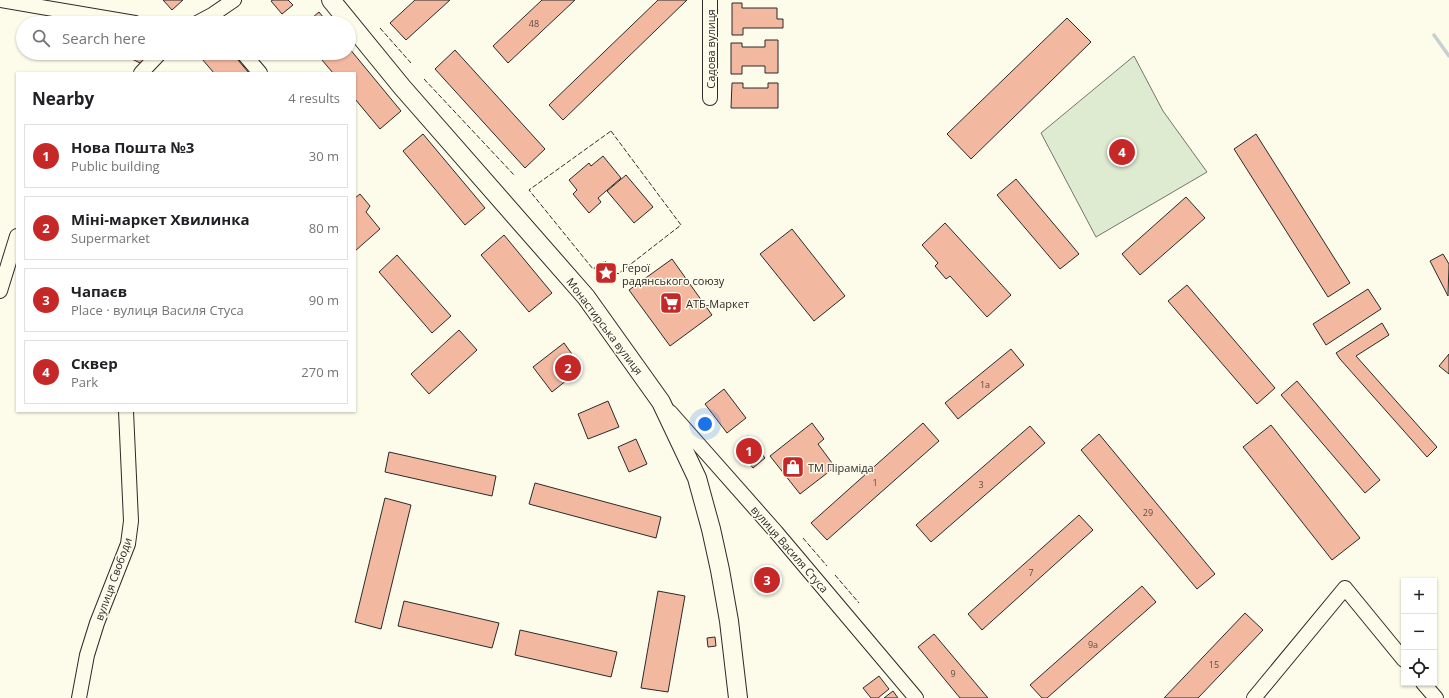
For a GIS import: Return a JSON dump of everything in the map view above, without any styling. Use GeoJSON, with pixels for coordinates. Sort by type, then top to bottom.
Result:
{"type":"FeatureCollection","features":[{"type":"Feature","properties":{"kind":"main road","name":"Монастирська вулиця"},"geometry":{"type":"LineString","coordinates":[[331,0],[344,16]]}},
{"type":"Feature","properties":{"kind":"main road","name":"Монастирська вулиця"},"geometry":{"type":"LineString","coordinates":[[356,31],[402,87],[586,297],[661,402],[697,478],[707,514],[722,578],[729,621],[738,698]]}},
{"type":"Feature","properties":{"kind":"street"},"geometry":{"type":"LineString","coordinates":[[0,0],[94,16]]}},
{"type":"Feature","properties":{"kind":"street"},"geometry":{"type":"LineString","coordinates":[[219,16],[234,0]]}},
{"type":"Feature","properties":{"kind":"street","name":"Садова вулиця"},"geometry":{"type":"LineString","coordinates":[[710,0],[710,98]]}},
{"type":"Feature","properties":{"kind":"street"},"geometry":{"type":"LineString","coordinates":[[142,72],[153,60]]}},
{"type":"Feature","properties":{"kind":"street"},"geometry":{"type":"LineString","coordinates":[[249,60],[259,72]]}},
{"type":"Feature","properties":{"kind":"street"},"geometry":{"type":"LineString","coordinates":[[0,291],[16,239]]}},
{"type":"Feature","properties":{"kind":"street","name":"вулиця Василя Стуса"},"geometry":{"type":"LineString","coordinates":[[661,402],[776,532],[916,698]]}},
{"type":"Feature","properties":{"kind":"street","name":"вулиця Свободи"},"geometry":{"type":"LineString","coordinates":[[79,698],[87,655],[96,623],[128,544],[131,521],[126,412]]}},
{"type":"Feature","properties":{"kind":"street"},"geometry":{"type":"LineString","coordinates":[[1254,698],[1345,588],[1401,656]]}},
{"type":"Feature","properties":{"kind":"street"},"geometry":{"type":"LineString","coordinates":[[731,698],[736,674]]}},
{"type":"Feature","properties":{"kind":"street"},"geometry":{"type":"LineString","coordinates":[[1426,686],[1436,698]]}},
{"type":"Feature","properties":{"kind":"green space"},"geometry":{"type":"Polygon","coordinates":[[[1134,56],[1163,111],[1207,172],[1096,237],[1041,133],[1134,56]]]}},
{"type":"Feature","properties":{"kind":"building"},"geometry":{"type":"Polygon","coordinates":[[[163,0],[183,0],[172,10],[163,0]]]}},
{"type":"Feature","properties":{"kind":"building"},"geometry":{"type":"Polygon","coordinates":[[[288,0],[293,5],[282,14],[271,1],[288,0]]]}},
{"type":"Feature","properties":{"kind":"building"},"geometry":{"type":"Polygon","coordinates":[[[415,0],[450,0],[406,40],[390,23],[415,0]]]}},
{"type":"Feature","properties":{"kind":"building"},"geometry":{"type":"Polygon","coordinates":[[[542,0],[575,0],[508,63],[493,46],[542,0]]]}},
{"type":"Feature","properties":{"kind":"building"},"geometry":{"type":"Polygon","coordinates":[[[658,0],[687,0],[563,120],[549,105],[658,0]]]}},
{"type":"Feature","properties":{"kind":"building"},"geometry":{"type":"Polygon","coordinates":[[[732,3],[742,3],[742,8],[777,8],[777,19],[783,19],[783,28],[743,28],[743,35],[732,35],[732,3]]]}},
{"type":"Feature","properties":{"kind":"building"},"geometry":{"type":"Polygon","coordinates":[[[319,12],[322,16],[314,16],[319,12]]]}},
{"type":"Feature","properties":{"kind":"building"},"geometry":{"type":"Polygon","coordinates":[[[1067,18],[1091,42],[971,159],[947,134],[1067,18]]]}},
{"type":"Feature","properties":{"kind":"building"},"geometry":{"type":"Polygon","coordinates":[[[765,40],[778,40],[778,73],[765,73],[765,66],[742,66],[742,74],[731,74],[731,43],[742,43],[742,47],[765,47],[765,40]]]}},
{"type":"Feature","properties":{"kind":"building"},"geometry":{"type":"Polygon","coordinates":[[[455,50],[545,149],[525,168],[435,69],[455,50]]]}},
{"type":"Feature","properties":{"kind":"building"},"geometry":{"type":"Polygon","coordinates":[[[356,56],[401,111],[380,129],[356,100],[356,72],[332,72],[322,60],[356,60],[356,56]]]}},
{"type":"Feature","properties":{"kind":"building"},"geometry":{"type":"Polygon","coordinates":[[[134,60],[146,60],[144,65],[134,60]]]}},
{"type":"Feature","properties":{"kind":"building"},"geometry":{"type":"Polygon","coordinates":[[[203,60],[238,60],[248,72],[213,72],[203,60]]]}},
{"type":"Feature","properties":{"kind":"building"},"geometry":{"type":"Polygon","coordinates":[[[732,83],[743,83],[743,88],[768,88],[768,83],[778,83],[778,108],[731,108],[732,83]]]}},
{"type":"Feature","properties":{"kind":"building"},"geometry":{"type":"Polygon","coordinates":[[[423,134],[485,208],[465,225],[403,151],[423,134]]]}},
{"type":"Feature","properties":{"kind":"building"},"geometry":{"type":"Polygon","coordinates":[[[1256,134],[1350,283],[1328,297],[1234,149],[1256,134]]]}},
{"type":"Feature","properties":{"kind":"building"},"geometry":{"type":"Polygon","coordinates":[[[603,156],[621,178],[598,198],[601,202],[589,213],[573,194],[577,190],[569,180],[589,163],[591,166],[603,156]]]}},
{"type":"Feature","properties":{"kind":"building"},"geometry":{"type":"Polygon","coordinates":[[[626,175],[653,207],[634,223],[607,191],[626,175]]]}},
{"type":"Feature","properties":{"kind":"building"},"geometry":{"type":"Polygon","coordinates":[[[1016,179],[1079,254],[1060,269],[997,195],[1016,179]]]}},
{"type":"Feature","properties":{"kind":"building"},"geometry":{"type":"Polygon","coordinates":[[[360,194],[370,206],[366,212],[380,229],[356,250],[356,197],[360,194]]]}},
{"type":"Feature","properties":{"kind":"building"},"geometry":{"type":"Polygon","coordinates":[[[1186,197],[1205,218],[1140,275],[1122,254],[1186,197]]]}},
{"type":"Feature","properties":{"kind":"building"},"geometry":{"type":"Polygon","coordinates":[[[945,223],[1011,295],[987,317],[950,276],[946,279],[935,266],[938,263],[922,245],[945,223]]]}},
{"type":"Feature","properties":{"kind":"building"},"geometry":{"type":"Polygon","coordinates":[[[792,229],[845,296],[814,321],[760,254],[792,229]]]}},
{"type":"Feature","properties":{"kind":"building"},"geometry":{"type":"Polygon","coordinates":[[[504,235],[552,293],[529,312],[481,255],[504,235]]]}},
{"type":"Feature","properties":{"kind":"building"},"geometry":{"type":"Polygon","coordinates":[[[1443,254],[1449,264],[1448,296],[1430,261],[1443,254]]]}},
{"type":"Feature","properties":{"kind":"building"},"geometry":{"type":"Polygon","coordinates":[[[397,255],[451,316],[432,333],[379,272],[397,255]]]}},
{"type":"Feature","properties":{"kind":"building","name":"АТБ-Маркет"},"geometry":{"type":"Polygon","coordinates":[[[672,259],[712,315],[670,346],[629,290],[672,259]]]}},
{"type":"Feature","properties":{"kind":"building"},"geometry":{"type":"Polygon","coordinates":[[[1187,285],[1275,388],[1257,404],[1168,301],[1187,285]]]}},
{"type":"Feature","properties":{"kind":"building"},"geometry":{"type":"Polygon","coordinates":[[[1368,289],[1381,309],[1326,345],[1313,324],[1368,289]]]}},
{"type":"Feature","properties":{"kind":"building"},"geometry":{"type":"Polygon","coordinates":[[[1382,323],[1389,335],[1356,356],[1437,447],[1427,457],[1336,353],[1382,323]]]}},
{"type":"Feature","properties":{"kind":"building"},"geometry":{"type":"Polygon","coordinates":[[[459,330],[477,350],[429,394],[411,374],[459,330]]]}},
{"type":"Feature","properties":{"kind":"building"},"geometry":{"type":"Polygon","coordinates":[[[564,343],[582,368],[552,392],[533,367],[564,343]]]}},
{"type":"Feature","properties":{"kind":"building"},"geometry":{"type":"Polygon","coordinates":[[[1011,349],[1024,365],[958,419],[945,403],[1011,349]]]}},
{"type":"Feature","properties":{"kind":"building"},"geometry":{"type":"Polygon","coordinates":[[[1449,354],[1449,374],[1439,366],[1449,354]]]}},
{"type":"Feature","properties":{"kind":"building"},"geometry":{"type":"Polygon","coordinates":[[[1297,381],[1380,480],[1365,493],[1281,395],[1297,381]]]}},
{"type":"Feature","properties":{"kind":"building"},"geometry":{"type":"Polygon","coordinates":[[[724,389],[746,418],[727,433],[705,404],[724,389]]]}},
{"type":"Feature","properties":{"kind":"building"},"geometry":{"type":"Polygon","coordinates":[[[608,401],[619,427],[588,439],[578,414],[608,401]]]}},
{"type":"Feature","properties":{"kind":"building"},"geometry":{"type":"Polygon","coordinates":[[[812,423],[824,439],[818,444],[835,467],[800,494],[770,456],[812,423]]]}},
{"type":"Feature","properties":{"kind":"building"},"geometry":{"type":"Polygon","coordinates":[[[923,423],[939,441],[827,540],[811,523],[923,423]]]}},
{"type":"Feature","properties":{"kind":"building"},"geometry":{"type":"Polygon","coordinates":[[[1271,425],[1360,538],[1332,560],[1243,447],[1271,425]]]}},
{"type":"Feature","properties":{"kind":"building"},"geometry":{"type":"Polygon","coordinates":[[[1030,426],[1045,443],[931,542],[916,525],[1030,426]]]}},
{"type":"Feature","properties":{"kind":"building"},"geometry":{"type":"Polygon","coordinates":[[[1099,434],[1215,574],[1197,589],[1081,450],[1099,434]]]}},
{"type":"Feature","properties":{"kind":"building"},"geometry":{"type":"Polygon","coordinates":[[[748,436],[765,458],[753,468],[736,446],[748,436]]]}},
{"type":"Feature","properties":{"kind":"building"},"geometry":{"type":"Polygon","coordinates":[[[636,439],[647,464],[629,472],[618,447],[636,439]]]}},
{"type":"Feature","properties":{"kind":"building"},"geometry":{"type":"Polygon","coordinates":[[[389,452],[496,476],[492,496],[385,472],[389,452]]]}},
{"type":"Feature","properties":{"kind":"building"},"geometry":{"type":"Polygon","coordinates":[[[535,483],[661,517],[656,538],[529,504],[535,483]]]}},
{"type":"Feature","properties":{"kind":"building"},"geometry":{"type":"Polygon","coordinates":[[[385,498],[411,505],[381,629],[355,622],[385,498]]]}},
{"type":"Feature","properties":{"kind":"building"},"geometry":{"type":"Polygon","coordinates":[[[1079,515],[1093,530],[982,630],[968,614],[1079,515]]]}},
{"type":"Feature","properties":{"kind":"building"},"geometry":{"type":"Polygon","coordinates":[[[1142,586],[1156,602],[1047,698],[1042,698],[1030,685],[1142,586]]]}},
{"type":"Feature","properties":{"kind":"building"},"geometry":{"type":"Polygon","coordinates":[[[658,591],[685,596],[668,692],[641,688],[658,591]]]}},
{"type":"Feature","properties":{"kind":"building"},"geometry":{"type":"Polygon","coordinates":[[[404,601],[499,623],[492,648],[398,626],[404,601]]]}},
{"type":"Feature","properties":{"kind":"building"},"geometry":{"type":"Polygon","coordinates":[[[1245,613],[1263,630],[1198,698],[1164,698],[1245,613]]]}},
{"type":"Feature","properties":{"kind":"building"},"geometry":{"type":"Polygon","coordinates":[[[520,630],[617,652],[611,677],[515,655],[520,630]]]}},
{"type":"Feature","properties":{"kind":"building"},"geometry":{"type":"Polygon","coordinates":[[[934,634],[988,698],[960,698],[918,647],[934,634]]]}},
{"type":"Feature","properties":{"kind":"building"},"geometry":{"type":"Polygon","coordinates":[[[715,637],[716,646],[708,647],[707,638],[715,637]]]}},
{"type":"Feature","properties":{"kind":"building"},"geometry":{"type":"Polygon","coordinates":[[[879,676],[889,689],[878,698],[871,698],[863,688],[879,676]]]}},
{"type":"Feature","properties":{"kind":"building"},"geometry":{"type":"Polygon","coordinates":[[[893,691],[898,698],[884,698],[893,691]]]}},
{"type":"Feature","properties":{"kind":"waterway"},"geometry":{"type":"LineString","coordinates":[[1434,35],[1449,56]]}},
{"type":"Feature","properties":{"kind":"fence"},"geometry":{"type":"LineString","coordinates":[[380,28],[411,63]]}},
{"type":"Feature","properties":{"kind":"fence"},"geometry":{"type":"LineString","coordinates":[[424,79],[515,176]]}},
{"type":"Feature","properties":{"kind":"fence"},"geometry":{"type":"LineString","coordinates":[[611,131],[681,225],[618,274],[605,261],[593,269],[529,190],[611,131]]}},
{"type":"Feature","properties":{"kind":"fence"},"geometry":{"type":"LineString","coordinates":[[803,538],[827,566]]}},
{"type":"Feature","properties":{"kind":"fence"},"geometry":{"type":"LineString","coordinates":[[835,575],[859,603]]}},
{"type":"Feature","properties":{"kind":"place","name":"Сквер"},"geometry":{"type":"Point","coordinates":[1122,152]}},
{"type":"Feature","properties":{"kind":"place","name":"Герої радянського союзу"},"geometry":{"type":"Point","coordinates":[606,273]}},
{"type":"Feature","properties":{"kind":"place","name":"АТБ-Маркет"},"geometry":{"type":"Point","coordinates":[671,303]}},
{"type":"Feature","properties":{"kind":"place","name":"Міні-маркет Хвилинка"},"geometry":{"type":"Point","coordinates":[568,368]}},
{"type":"Feature","properties":{"kind":"place","name":"Нова Пошта №3"},"geometry":{"type":"Point","coordinates":[749,451]}},
{"type":"Feature","properties":{"kind":"place","name":"ТМ Піраміда"},"geometry":{"type":"Point","coordinates":[793,467]}},
{"type":"Feature","properties":{"kind":"place","name":"Чапаєв"},"geometry":{"type":"Point","coordinates":[767,580]}}]}
